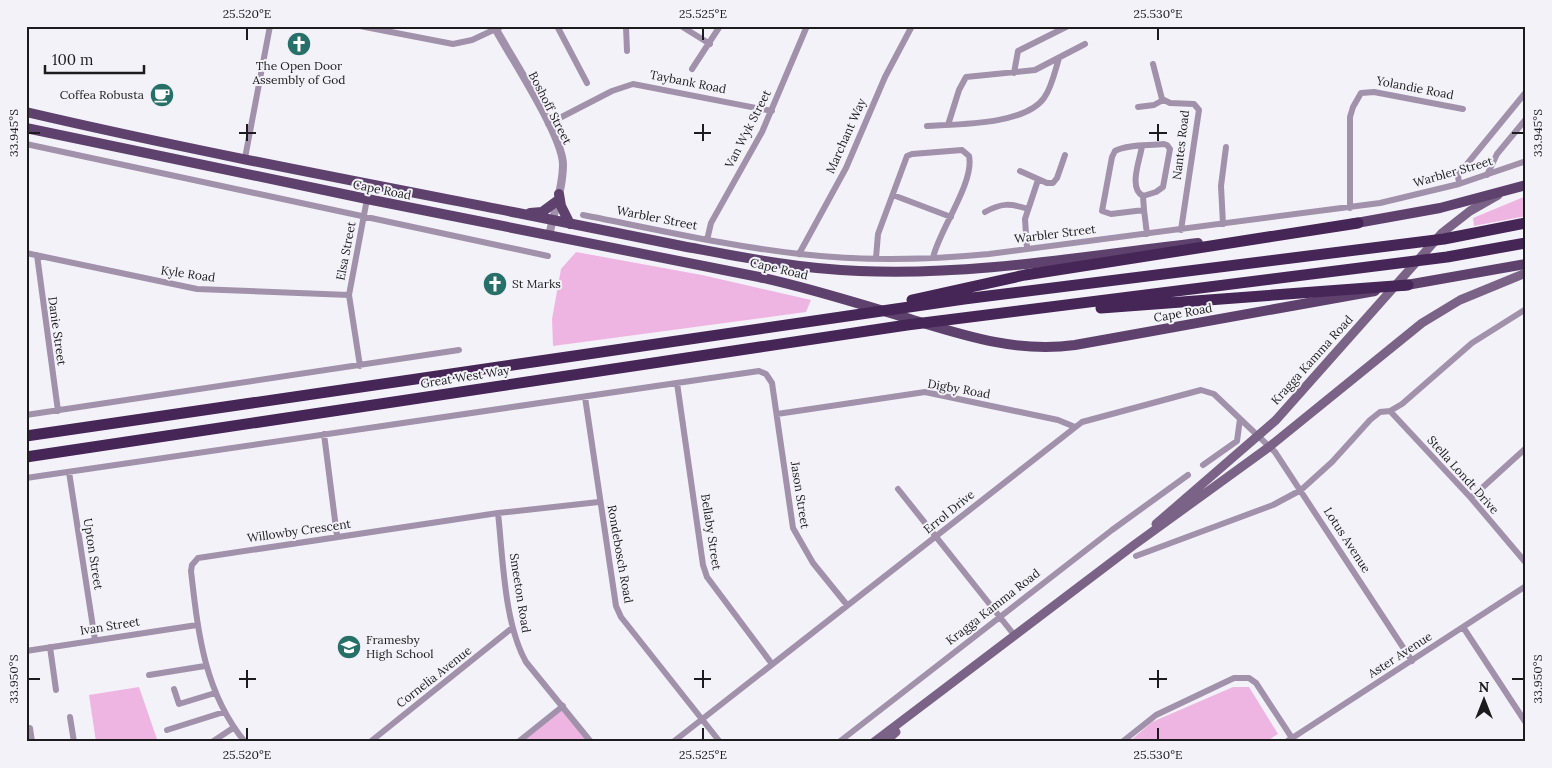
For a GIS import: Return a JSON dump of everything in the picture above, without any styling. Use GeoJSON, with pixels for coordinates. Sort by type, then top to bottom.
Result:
{"type":"FeatureCollection","features":[{"type":"Feature","properties":{"kind":"highway"},"geometry":{"type":"LineString","coordinates":[[844,316],[1025,275],[1358,223]]}},
{"type":"Feature","properties":{"kind":"highway"},"geometry":{"type":"LineString","coordinates":[[844,316],[1444,239],[1526,223]]}},
{"type":"Feature","properties":{"kind":"highway"},"geometry":{"type":"LineString","coordinates":[[907,325],[1447,257],[1526,243]]}},
{"type":"Feature","properties":{"kind":"highway"},"geometry":{"type":"LineString","coordinates":[[907,325],[1119,306],[1408,285]]}},
{"type":"Feature","properties":{"kind":"highway","name":"Great West Way"},"geometry":{"type":"LineString","coordinates":[[26,435],[844,316]]}},
{"type":"Feature","properties":{"kind":"highway","name":"Great West Way"},"geometry":{"type":"LineString","coordinates":[[26,457],[907,325]]}},
{"type":"Feature","properties":{"kind":"main road","name":"Cape Road"},"geometry":{"type":"LineString","coordinates":[[26,112],[570,224],[774,263],[855,271],[919,272],[992,268],[1358,223],[1440,208],[1506,192],[1526,185]]}},
{"type":"Feature","properties":{"kind":"main road","name":"Cape Road"},"geometry":{"type":"LineString","coordinates":[[26,128],[549,236],[759,277],[830,295],[975,339],[1016,346],[1067,346],[1526,264]]}},
{"type":"Feature","properties":{"kind":"main road","name":"Kragga Kamma Road"},"geometry":{"type":"LineString","coordinates":[[1134,544],[1176,504],[1258,437],[1438,237],[1465,214],[1506,192]]}},
{"type":"Feature","properties":{"kind":"main road"},"geometry":{"type":"LineString","coordinates":[[522,214],[542,212],[558,198],[570,224]]}},
{"type":"Feature","properties":{"kind":"main road","name":"Kragga Kamma Road"},"geometry":{"type":"LineString","coordinates":[[880,741],[1134,544],[1269,446],[1429,318],[1460,300],[1526,273]]}},
{"type":"Feature","properties":{"kind":"street"},"geometry":{"type":"LineString","coordinates":[[245,158],[270,26]]}},
{"type":"Feature","properties":{"kind":"street"},"geometry":{"type":"LineString","coordinates":[[360,26],[453,44],[472,40],[497,27]]}},
{"type":"Feature","properties":{"kind":"street"},"geometry":{"type":"LineString","coordinates":[[557,26],[587,83]]}},
{"type":"Feature","properties":{"kind":"street"},"geometry":{"type":"LineString","coordinates":[[627,51],[624,27],[635,26]]}},
{"type":"Feature","properties":{"kind":"street"},"geometry":{"type":"LineString","coordinates":[[681,26],[710,44]]}},
{"type":"Feature","properties":{"kind":"street"},"geometry":{"type":"LineString","coordinates":[[692,69],[720,26]]}},
{"type":"Feature","properties":{"kind":"street","name":"Van Wyk Street"},"geometry":{"type":"LineString","coordinates":[[707,240],[711,222],[772,111],[807,26]]}},
{"type":"Feature","properties":{"kind":"street","name":"Marchant Way"},"geometry":{"type":"LineString","coordinates":[[799,254],[846,168],[885,77],[912,26]]}},
{"type":"Feature","properties":{"kind":"street"},"geometry":{"type":"LineString","coordinates":[[1014,73],[1018,51],[1068,26]]}},
{"type":"Feature","properties":{"kind":"street","name":"Boshoff Street"},"geometry":{"type":"LineString","coordinates":[[497,27],[548,124],[562,158],[558,198],[549,236]]}},
{"type":"Feature","properties":{"kind":"street"},"geometry":{"type":"LineString","coordinates":[[948,125],[959,90],[966,77],[1034,70],[1085,44]]}},
{"type":"Feature","properties":{"kind":"street"},"geometry":{"type":"LineString","coordinates":[[927,126],[991,121],[1030,110],[1044,98],[1059,58]]}},
{"type":"Feature","properties":{"kind":"street","name":"Nantes Road"},"geometry":{"type":"LineString","coordinates":[[1153,64],[1158,90],[1163,100],[1170,103],[1194,104],[1199,110],[1182,230]]}},
{"type":"Feature","properties":{"kind":"street","name":"Taybank Road"},"geometry":{"type":"LineString","coordinates":[[548,124],[612,91],[633,84],[772,111]]}},
{"type":"Feature","properties":{"kind":"street","name":"Yolandie Road"},"geometry":{"type":"LineString","coordinates":[[1350,208],[1348,149],[1350,117],[1361,93],[1374,92],[1464,109]]}},
{"type":"Feature","properties":{"kind":"street"},"geometry":{"type":"LineString","coordinates":[[1459,184],[1458,175],[1526,92]]}},
{"type":"Feature","properties":{"kind":"street"},"geometry":{"type":"LineString","coordinates":[[1138,107],[1154,105],[1163,100]]}},
{"type":"Feature","properties":{"kind":"street"},"geometry":{"type":"LineString","coordinates":[[1487,175],[1498,154],[1526,119]]}},
{"type":"Feature","properties":{"kind":"street"},"geometry":{"type":"LineString","coordinates":[[26,144],[548,256]]}},
{"type":"Feature","properties":{"kind":"street"},"geometry":{"type":"LineString","coordinates":[[1142,146],[1135,186],[1138,193],[1143,196],[1156,192],[1163,187],[1170,150],[1169,146],[1164,144],[1142,146],[1122,149],[1113,154],[1101,208],[1103,212],[1110,214],[1144,210]]}},
{"type":"Feature","properties":{"kind":"street"},"geometry":{"type":"LineString","coordinates":[[1222,224],[1221,186],[1226,147]]}},
{"type":"Feature","properties":{"kind":"street"},"geometry":{"type":"LineString","coordinates":[[876,258],[877,239],[909,155],[965,151],[969,156],[970,164],[951,217],[933,258]]}},
{"type":"Feature","properties":{"kind":"street"},"geometry":{"type":"LineString","coordinates":[[1020,171],[1050,184],[1056,181],[1065,155]]}},
{"type":"Feature","properties":{"kind":"street","name":"Warbler Street"},"geometry":{"type":"LineString","coordinates":[[583,215],[707,240],[799,254],[876,258],[933,258],[1027,249],[1350,208],[1419,195],[1459,184],[1526,161]]}},
{"type":"Feature","properties":{"kind":"street"},"geometry":{"type":"LineString","coordinates":[[1027,249],[1025,228],[1028,209],[1038,180]]}},
{"type":"Feature","properties":{"kind":"street"},"geometry":{"type":"LineString","coordinates":[[893,195],[951,217]]}},
{"type":"Feature","properties":{"kind":"street"},"geometry":{"type":"LineString","coordinates":[[1143,196],[1146,234]]}},
{"type":"Feature","properties":{"kind":"street","name":"Elsa Street"},"geometry":{"type":"LineString","coordinates":[[360,366],[349,295],[367,199]]}},
{"type":"Feature","properties":{"kind":"street"},"geometry":{"type":"LineString","coordinates":[[986,212],[1008,203],[1028,209]]}},
{"type":"Feature","properties":{"kind":"street","name":"Kyle Road"},"geometry":{"type":"LineString","coordinates":[[26,253],[197,289],[349,295]]}},
{"type":"Feature","properties":{"kind":"street","name":"Danie Street"},"geometry":{"type":"LineString","coordinates":[[36,255],[58,411]]}},
{"type":"Feature","properties":{"kind":"street"},"geometry":{"type":"LineString","coordinates":[[1136,556],[1260,510],[1301,490],[1332,462],[1370,420],[1380,412],[1390,411],[1406,400],[1472,342],[1526,309]]}},
{"type":"Feature","properties":{"kind":"street"},"geometry":{"type":"LineString","coordinates":[[26,415],[459,350]]}},
{"type":"Feature","properties":{"kind":"street","name":"Jason Street"},"geometry":{"type":"LineString","coordinates":[[677,383],[754,370],[766,374],[772,383],[795,534],[813,563],[846,605]]}},
{"type":"Feature","properties":{"kind":"street"},"geometry":{"type":"LineString","coordinates":[[26,478],[677,383]]}},
{"type":"Feature","properties":{"kind":"street","name":"Bellaby Street"},"geometry":{"type":"LineString","coordinates":[[677,383],[703,565],[707,577],[772,664]]}},
{"type":"Feature","properties":{"kind":"street","name":"Errol Drive"},"geometry":{"type":"LineString","coordinates":[[673,742],[846,605],[1086,420],[1201,390],[1214,394],[1258,437]]}},
{"type":"Feature","properties":{"kind":"street","name":"Digby Road"},"geometry":{"type":"LineString","coordinates":[[777,414],[925,392],[1058,420],[1075,427]]}},
{"type":"Feature","properties":{"kind":"street","name":"Rondebosch Road"},"geometry":{"type":"LineString","coordinates":[[585,397],[599,502],[616,606],[621,617],[720,742]]}},
{"type":"Feature","properties":{"kind":"street","name":"Stella Londt Drive"},"geometry":{"type":"LineString","coordinates":[[1390,411],[1471,498],[1526,563]]}},
{"type":"Feature","properties":{"kind":"street"},"geometry":{"type":"LineString","coordinates":[[1203,465],[1237,441],[1240,419]]}},
{"type":"Feature","properties":{"kind":"street"},"geometry":{"type":"LineString","coordinates":[[324,434],[337,536]]}},
{"type":"Feature","properties":{"kind":"street","name":"Lotus Avenue"},"geometry":{"type":"LineString","coordinates":[[1258,437],[1275,452],[1412,661]]}},
{"type":"Feature","properties":{"kind":"street"},"geometry":{"type":"LineString","coordinates":[[1471,498],[1526,448]]}},
{"type":"Feature","properties":{"kind":"street","name":"Upton Street"},"geometry":{"type":"LineString","coordinates":[[69,472],[94,640]]}},
{"type":"Feature","properties":{"kind":"street","name":"Kragga Kamma Road"},"geometry":{"type":"LineString","coordinates":[[839,742],[1112,530],[1188,475]]}},
{"type":"Feature","properties":{"kind":"street"},"geometry":{"type":"LineString","coordinates":[[898,489],[1015,636]]}},
{"type":"Feature","properties":{"kind":"street","name":"Willowby Crescent"},"geometry":{"type":"LineString","coordinates":[[245,742],[233,728],[224,712],[205,666],[197,625],[191,571],[192,565],[198,558],[498,513],[599,502]]}},
{"type":"Feature","properties":{"kind":"street","name":"Smeeton Road"},"geometry":{"type":"LineString","coordinates":[[498,513],[512,628],[519,649],[526,662],[591,742]]}},
{"type":"Feature","properties":{"kind":"street","name":"Aster Avenue"},"geometry":{"type":"LineString","coordinates":[[1289,740],[1526,586]]}},
{"type":"Feature","properties":{"kind":"street","name":"Ivan Street"},"geometry":{"type":"LineString","coordinates":[[26,650],[197,625]]}},
{"type":"Feature","properties":{"kind":"street"},"geometry":{"type":"LineString","coordinates":[[1463,627],[1526,723]]}},
{"type":"Feature","properties":{"kind":"street","name":"Cornelia Avenue"},"geometry":{"type":"LineString","coordinates":[[370,742],[512,628]]}},
{"type":"Feature","properties":{"kind":"street"},"geometry":{"type":"LineString","coordinates":[[50,647],[56,690]]}},
{"type":"Feature","properties":{"kind":"street"},"geometry":{"type":"LineString","coordinates":[[150,674],[205,666]]}},
{"type":"Feature","properties":{"kind":"street"},"geometry":{"type":"LineString","coordinates":[[1122,742],[1148,720],[1168,708],[1234,678],[1244,677],[1256,683],[1289,740]]}},
{"type":"Feature","properties":{"kind":"street"},"geometry":{"type":"LineString","coordinates":[[174,689],[179,704],[215,693]]}},
{"type":"Feature","properties":{"kind":"street"},"geometry":{"type":"LineString","coordinates":[[518,742],[563,706]]}},
{"type":"Feature","properties":{"kind":"street"},"geometry":{"type":"LineString","coordinates":[[167,730],[224,712]]}},
{"type":"Feature","properties":{"kind":"street"},"geometry":{"type":"LineString","coordinates":[[70,717],[74,742]]}},
{"type":"Feature","properties":{"kind":"street"},"geometry":{"type":"LineString","coordinates":[[26,728],[30,728],[32,742]]}},
{"type":"Feature","properties":{"kind":"street"},"geometry":{"type":"LineString","coordinates":[[212,742],[233,728]]}},
{"type":"Feature","properties":{"kind":"shaded area"},"geometry":{"type":"Polygon","coordinates":[[[1526,196],[1526,216],[1474,226],[1473,218],[1526,196]]]}},
{"type":"Feature","properties":{"kind":"shaded area"},"geometry":{"type":"Polygon","coordinates":[[[576,252],[702,275],[811,300],[806,312],[553,346],[552,319],[561,269],[576,252]]]}},
{"type":"Feature","properties":{"kind":"shaded area"},"geometry":{"type":"Polygon","coordinates":[[[139,687],[158,742],[96,742],[89,695],[139,687]]]}},
{"type":"Feature","properties":{"kind":"shaded area"},"geometry":{"type":"Polygon","coordinates":[[[1233,687],[1249,687],[1278,734],[1265,742],[1129,742],[1152,722],[1233,687]]]}},
{"type":"Feature","properties":{"kind":"shaded area"},"geometry":{"type":"Polygon","coordinates":[[[562,710],[588,742],[522,742],[562,710]]]}},
{"type":"Feature","properties":{"kind":"place","name":"The Open Door Assembly of God"},"geometry":{"type":"Point","coordinates":[299,44]}},
{"type":"Feature","properties":{"kind":"place","name":"Coffea Robusta"},"geometry":{"type":"Point","coordinates":[162,95]}},
{"type":"Feature","properties":{"kind":"place","name":"St Marks"},"geometry":{"type":"Point","coordinates":[495,284]}},
{"type":"Feature","properties":{"kind":"place","name":"Framesby High School"},"geometry":{"type":"Point","coordinates":[349,647]}}]}
